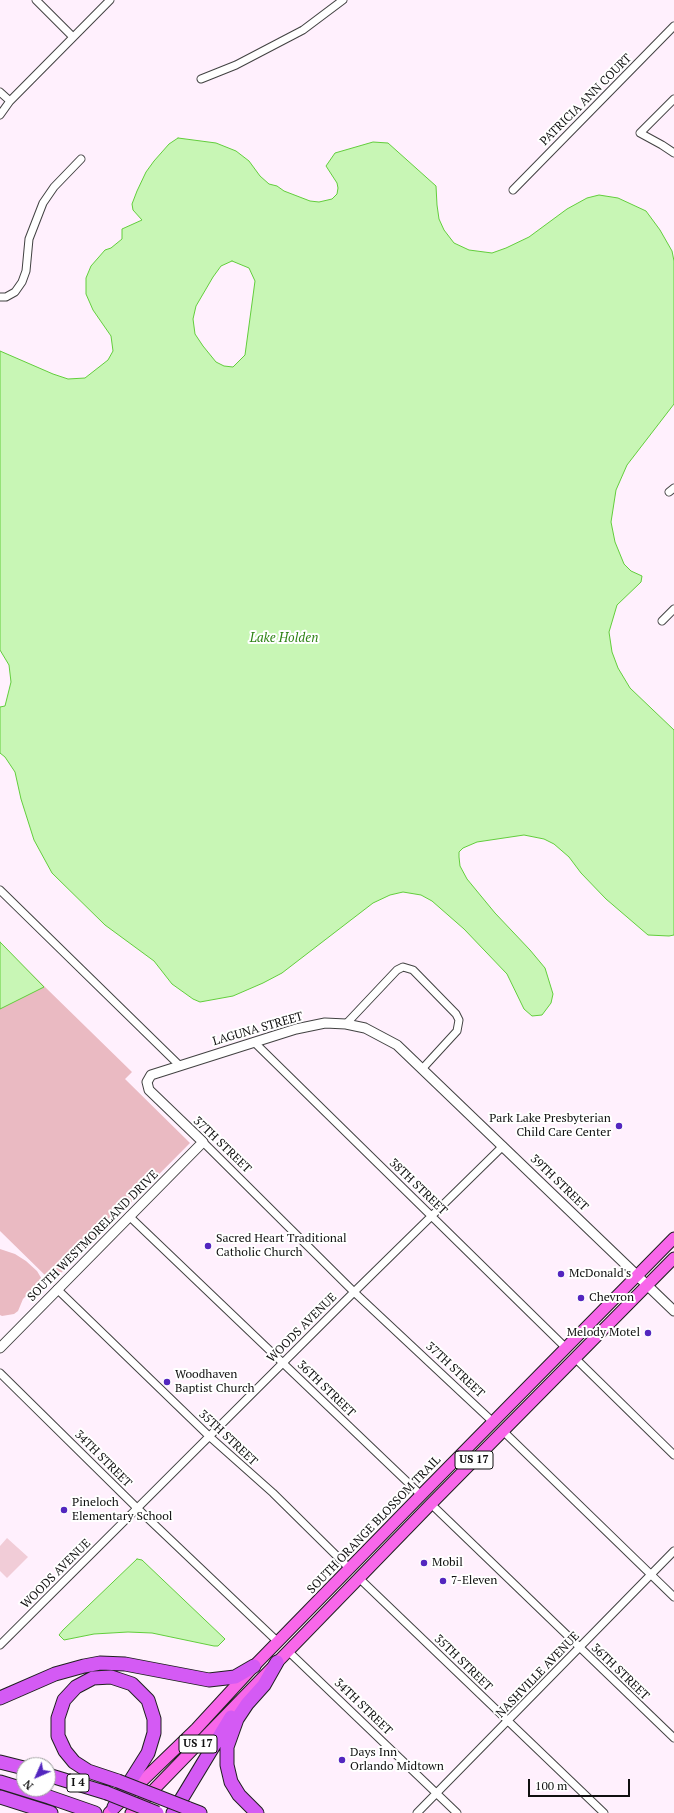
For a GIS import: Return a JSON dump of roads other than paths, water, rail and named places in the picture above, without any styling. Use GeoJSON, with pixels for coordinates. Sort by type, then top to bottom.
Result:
{"type":"FeatureCollection","features":[{"type":"Feature","properties":{"kind":"highway"},"geometry":{"type":"LineString","coordinates":[[257,1813],[239,1796],[231,1782],[227,1765],[227,1747],[237,1719],[268,1680],[277,1662]]}},
{"type":"Feature","properties":{"kind":"highway"},"geometry":{"type":"LineString","coordinates":[[0,1698],[55,1674],[100,1663],[125,1664],[209,1680],[235,1676],[254,1666]]}},
{"type":"Feature","properties":{"kind":"highway"},"geometry":{"type":"LineString","coordinates":[[173,1813],[225,1727],[265,1675]]}},
{"type":"Feature","properties":{"kind":"highway"},"geometry":{"type":"LineString","coordinates":[[111,1810],[138,1771],[148,1753],[154,1734],[154,1719],[148,1700],[132,1684],[111,1677],[93,1678],[76,1687],[62,1703],[58,1718],[58,1736],[65,1751],[74,1762],[88,1771],[118,1781],[187,1808],[200,1813]]}},
{"type":"Feature","properties":{"kind":"highway"},"geometry":{"type":"LineString","coordinates":[[0,1762],[16,1766]]}},
{"type":"Feature","properties":{"kind":"highway","name":"I 4"},"geometry":{"type":"LineString","coordinates":[[56,1779],[157,1813]]}},
{"type":"Feature","properties":{"kind":"highway"},"geometry":{"type":"LineString","coordinates":[[0,1782],[93,1812]]}},
{"type":"Feature","properties":{"kind":"highway"},"geometry":{"type":"LineString","coordinates":[[104,1795],[136,1813]]}},
{"type":"Feature","properties":{"kind":"highway"},"geometry":{"type":"LineString","coordinates":[[0,1797],[51,1813]]}},
{"type":"Feature","properties":{"kind":"main road","name":"SOUTH ORANGE BLOSSOM TRAIL"},"geometry":{"type":"LineString","coordinates":[[111,1810],[196,1729],[254,1666],[674,1238]]}},
{"type":"Feature","properties":{"kind":"main road","name":"US 17"},"geometry":{"type":"LineString","coordinates":[[131,1813],[277,1662],[360,1579],[431,1504],[674,1258]]}},
{"type":"Feature","properties":{"kind":"main road"},"geometry":{"type":"LineString","coordinates":[[360,1579],[364,1568],[370,1559],[400,1525],[408,1508]]}},
{"type":"Feature","properties":{"kind":"main road"},"geometry":{"type":"LineString","coordinates":[[288,1651],[300,1632],[344,1587],[350,1569]]}},
{"type":"Feature","properties":{"kind":"street"},"geometry":{"type":"LineString","coordinates":[[36,0],[73,37]]}},
{"type":"Feature","properties":{"kind":"street"},"geometry":{"type":"LineString","coordinates":[[0,115],[10,101],[110,0]]}},
{"type":"Feature","properties":{"kind":"street"},"geometry":{"type":"LineString","coordinates":[[202,79],[236,66],[303,30],[343,0]]}},
{"type":"Feature","properties":{"kind":"street","name":"PATRICIA ANN COURT"},"geometry":{"type":"LineString","coordinates":[[513,190],[674,26]]}},
{"type":"Feature","properties":{"kind":"street"},"geometry":{"type":"LineString","coordinates":[[0,92],[10,101]]}},
{"type":"Feature","properties":{"kind":"street"},"geometry":{"type":"LineString","coordinates":[[674,99],[640,133],[674,153]]}},
{"type":"Feature","properties":{"kind":"street"},"geometry":{"type":"LineString","coordinates":[[0,297],[6,297],[15,292],[22,282],[26,271],[29,239],[43,203],[54,187],[81,159]]}},
{"type":"Feature","properties":{"kind":"street"},"geometry":{"type":"LineString","coordinates":[[662,621],[674,609]]}},
{"type":"Feature","properties":{"kind":"street"},"geometry":{"type":"LineString","coordinates":[[0,890],[179,1065]]}},
{"type":"Feature","properties":{"kind":"street"},"geometry":{"type":"LineString","coordinates":[[346,1024],[397,970],[403,967],[413,970],[456,1014],[459,1020],[457,1031],[423,1068]]}},
{"type":"Feature","properties":{"kind":"street","name":"LAGUNA STREET"},"geometry":{"type":"LineString","coordinates":[[179,1065],[296,1029],[325,1023],[346,1024]]}},
{"type":"Feature","properties":{"kind":"street","name":"39TH STREET"},"geometry":{"type":"LineString","coordinates":[[346,1024],[365,1028],[383,1036],[397,1045],[423,1068],[674,1311]]}},
{"type":"Feature","properties":{"kind":"street","name":"38TH STREET"},"geometry":{"type":"LineString","coordinates":[[254,1042],[566,1348]]}},
{"type":"Feature","properties":{"kind":"street","name":"37TH STREET"},"geometry":{"type":"LineString","coordinates":[[179,1065],[151,1075],[146,1082],[153,1095],[203,1142],[354,1292],[493,1422]]}},
{"type":"Feature","properties":{"kind":"street","name":"SOUTH WESTMORELAND DRIVE"},"geometry":{"type":"LineString","coordinates":[[0,1348],[203,1142]]}},
{"type":"Feature","properties":{"kind":"street","name":"WOODS AVENUE"},"geometry":{"type":"LineString","coordinates":[[0,1645],[210,1437],[282,1363],[503,1146]]}},
{"type":"Feature","properties":{"kind":"street","name":"36TH STREET"},"geometry":{"type":"LineString","coordinates":[[129,1216],[421,1495]]}},
{"type":"Feature","properties":{"kind":"street","name":"35TH STREET"},"geometry":{"type":"LineString","coordinates":[[57,1289],[210,1437],[273,1493],[350,1569]]}},
{"type":"Feature","properties":{"kind":"street"},"geometry":{"type":"LineString","coordinates":[[575,1358],[674,1455]]}},
{"type":"Feature","properties":{"kind":"street","name":"34TH STREET"},"geometry":{"type":"LineString","coordinates":[[0,1373],[137,1508],[278,1642]]}},
{"type":"Feature","properties":{"kind":"street"},"geometry":{"type":"LineString","coordinates":[[503,1431],[674,1597]]}},
{"type":"Feature","properties":{"kind":"street","name":"36TH STREET"},"geometry":{"type":"LineString","coordinates":[[431,1504],[674,1738]]}},
{"type":"Feature","properties":{"kind":"street","name":"NASHVILLE AVENUE"},"geometry":{"type":"LineString","coordinates":[[417,1813],[508,1722],[674,1551]]}},
{"type":"Feature","properties":{"kind":"street","name":"35TH STREET"},"geometry":{"type":"LineString","coordinates":[[360,1579],[604,1813]]}},
{"type":"Feature","properties":{"kind":"street","name":"34TH STREET"},"geometry":{"type":"LineString","coordinates":[[288,1651],[457,1813]]}},
{"type":"Feature","properties":{"kind":"water","name":"Lake Holden"},"geometry":{"type":"Polygon","coordinates":[[[178,138],[216,143],[236,151],[249,161],[260,176],[269,184],[277,186],[284,191],[310,201],[319,202],[332,199],[337,194],[337,183],[326,166],[335,153],[373,142],[388,143],[436,186],[439,219],[444,230],[454,243],[469,250],[492,253],[506,248],[529,237],[567,209],[587,198],[599,195],[618,198],[646,211],[660,230],[672,251],[674,261],[674,404],[627,465],[616,490],[611,522],[615,542],[624,564],[631,571],[642,576],[641,582],[617,605],[609,632],[612,652],[618,668],[630,688],[674,730],[674,935],[648,935],[606,899],[581,873],[569,857],[554,844],[544,839],[524,835],[477,842],[463,848],[459,852],[460,866],[467,879],[495,913],[545,968],[553,994],[551,1003],[542,1015],[532,1016],[524,1009],[507,974],[464,929],[432,901],[421,895],[403,892],[390,895],[373,903],[282,973],[233,996],[200,1002],[193,999],[172,984],[154,961],[105,925],[52,873],[34,840],[21,799],[15,772],[5,757],[0,753],[0,707],[5,706],[11,682],[9,665],[0,650],[0,351],[68,379],[85,378],[108,360],[113,351],[111,336],[93,310],[86,294],[86,278],[91,266],[105,250],[111,248],[122,239],[122,229],[142,220],[133,210],[132,204],[146,172],[169,144],[178,138]],[[232,261],[221,266],[196,306],[193,319],[195,334],[216,362],[224,366],[233,367],[245,355],[255,281],[249,268],[232,261]]]}},
{"type":"Feature","properties":{"kind":"water"},"geometry":{"type":"Polygon","coordinates":[[[0,942],[44,987],[0,1009],[0,942]]]}},
{"type":"Feature","properties":{"kind":"water"},"geometry":{"type":"Polygon","coordinates":[[[137,1559],[142,1560],[225,1639],[218,1646],[214,1646],[152,1633],[128,1632],[94,1634],[64,1640],[59,1635],[63,1630],[137,1559]]]}},
{"type":"Feature","properties":{"kind":"place","name":"Park Lake Presbyterian Child Care Center"},"geometry":{"type":"Point","coordinates":[619,1126]}},
{"type":"Feature","properties":{"kind":"place","name":"Sacred Heart Traditional Catholic Church"},"geometry":{"type":"Point","coordinates":[208,1246]}},
{"type":"Feature","properties":{"kind":"place","name":"McDonald's"},"geometry":{"type":"Point","coordinates":[561,1274]}},
{"type":"Feature","properties":{"kind":"place","name":"Chevron"},"geometry":{"type":"Point","coordinates":[581,1298]}},
{"type":"Feature","properties":{"kind":"place","name":"Melody Motel"},"geometry":{"type":"Point","coordinates":[648,1333]}},
{"type":"Feature","properties":{"kind":"place","name":"Woodhaven Baptist Church"},"geometry":{"type":"Point","coordinates":[167,1382]}},
{"type":"Feature","properties":{"kind":"place","name":"Pineloch Elementary School"},"geometry":{"type":"Point","coordinates":[64,1510]}},
{"type":"Feature","properties":{"kind":"place","name":"Mobil"},"geometry":{"type":"Point","coordinates":[424,1563]}},
{"type":"Feature","properties":{"kind":"place","name":"7-Eleven"},"geometry":{"type":"Point","coordinates":[443,1581]}},
{"type":"Feature","properties":{"kind":"place","name":"Days Inn Orlando Midtown"},"geometry":{"type":"Point","coordinates":[342,1760]}}]}
